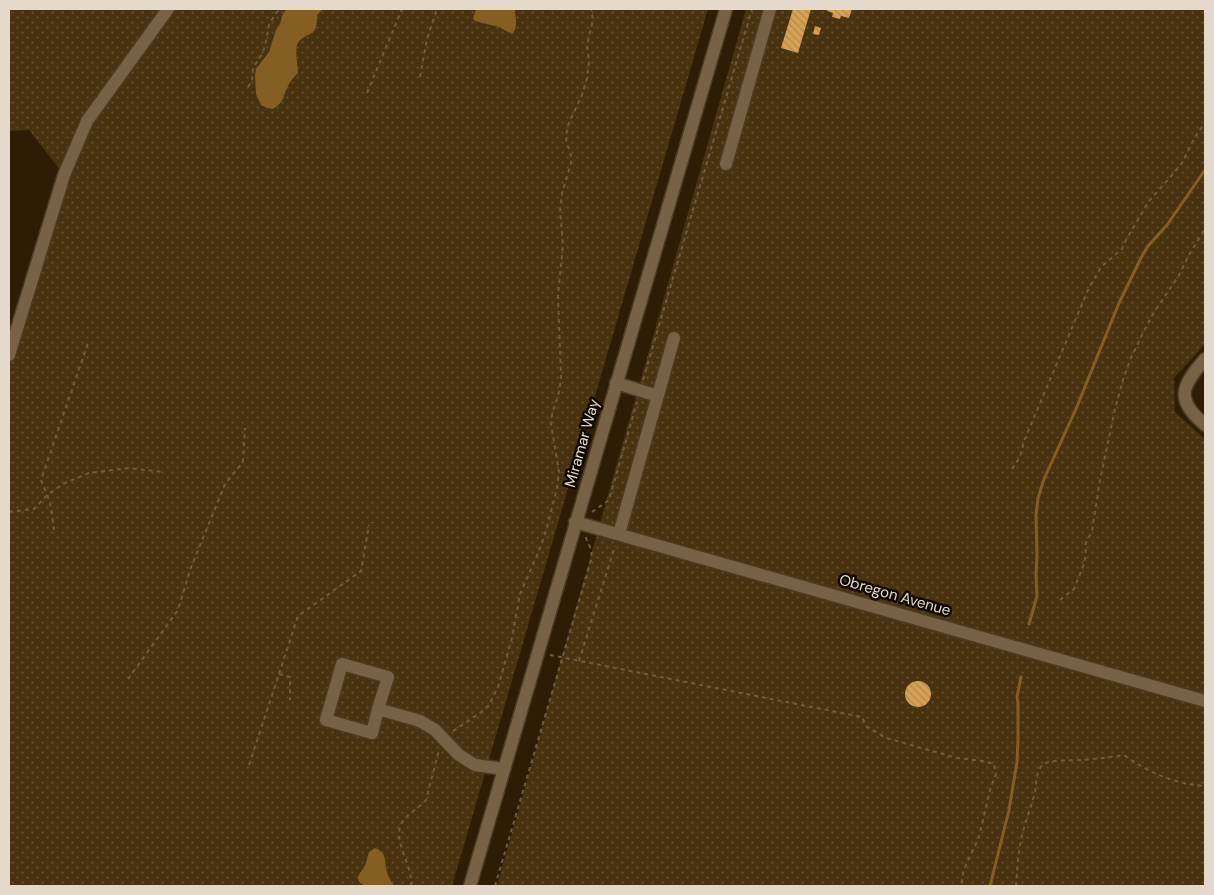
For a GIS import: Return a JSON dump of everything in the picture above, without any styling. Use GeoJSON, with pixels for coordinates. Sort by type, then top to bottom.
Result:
{"type":"FeatureCollection","features":[{"type":"Feature","properties":{"kind":"street"},"geometry":{"type":"LineString","coordinates":[[9,355],[64,175],[87,121],[168,9]]}},
{"type":"Feature","properties":{"kind":"street","name":"Miramar Way"},"geometry":{"type":"LineString","coordinates":[[470,886],[538,652],[580,523],[616,383],[726,9]]}},
{"type":"Feature","properties":{"kind":"street"},"geometry":{"type":"LineString","coordinates":[[726,164],[770,9]]}},
{"type":"Feature","properties":{"kind":"street"},"geometry":{"type":"LineString","coordinates":[[619,534],[674,338]]}},
{"type":"Feature","properties":{"kind":"street"},"geometry":{"type":"LineString","coordinates":[[1205,360],[1188,383],[1185,396],[1187,405],[1205,425]]}},
{"type":"Feature","properties":{"kind":"street"},"geometry":{"type":"LineString","coordinates":[[616,383],[658,396]]}},
{"type":"Feature","properties":{"kind":"street","name":"Obregon Avenue"},"geometry":{"type":"LineString","coordinates":[[580,523],[1205,701]]}},
{"type":"Feature","properties":{"kind":"street"},"geometry":{"type":"LineString","coordinates":[[342,664],[388,677],[378,709],[372,733],[326,720],[342,664]]}},
{"type":"Feature","properties":{"kind":"street"},"geometry":{"type":"LineString","coordinates":[[378,709],[420,721],[435,730],[459,755],[475,765],[504,769]]}},
{"type":"Feature","properties":{"kind":"path"},"geometry":{"type":"LineString","coordinates":[[248,87],[252,81],[253,68],[265,46],[269,25],[280,9]]}},
{"type":"Feature","properties":{"kind":"path"},"geometry":{"type":"LineString","coordinates":[[367,93],[402,9]]}},
{"type":"Feature","properties":{"kind":"path"},"geometry":{"type":"LineString","coordinates":[[420,78],[432,22],[437,9]]}},
{"type":"Feature","properties":{"kind":"path"},"geometry":{"type":"LineString","coordinates":[[411,886],[409,869],[399,836],[402,822],[426,800],[443,738],[480,713],[492,699],[498,687],[512,638],[520,594],[539,551],[557,488],[559,472],[551,424],[561,378],[558,295],[563,245],[560,211],[562,193],[571,164],[566,140],[568,125],[582,95],[587,78],[587,45],[593,20],[591,9]]}},
{"type":"Feature","properties":{"kind":"path"},"geometry":{"type":"LineString","coordinates":[[495,886],[592,557],[590,546],[580,523],[609,500],[752,9]]}},
{"type":"Feature","properties":{"kind":"path"},"geometry":{"type":"LineString","coordinates":[[1012,469],[1020,457],[1024,441],[1088,290],[1101,267],[1122,249],[1149,201],[1178,168],[1205,123]]}},
{"type":"Feature","properties":{"kind":"path"},"geometry":{"type":"LineString","coordinates":[[1060,600],[1074,589],[1084,564],[1085,545],[1092,531],[1100,480],[1123,380],[1130,360],[1147,325],[1178,277],[1205,229]]}},
{"type":"Feature","properties":{"kind":"path"},"geometry":{"type":"LineString","coordinates":[[54,530],[50,502],[41,480],[88,340]]}},
{"type":"Feature","properties":{"kind":"path"},"geometry":{"type":"LineString","coordinates":[[128,679],[178,610],[190,570],[225,484],[243,462],[245,428]]}},
{"type":"Feature","properties":{"kind":"path"},"geometry":{"type":"LineString","coordinates":[[9,512],[34,509],[47,495],[89,473],[129,468],[162,472]]}},
{"type":"Feature","properties":{"kind":"path"},"geometry":{"type":"LineString","coordinates":[[249,764],[298,616],[361,571],[368,525]]}},
{"type":"Feature","properties":{"kind":"path"},"geometry":{"type":"LineString","coordinates":[[580,660],[619,534]]}},
{"type":"Feature","properties":{"kind":"path"},"geometry":{"type":"LineString","coordinates":[[538,652],[862,717],[866,726],[886,738],[957,758],[994,764],[996,774],[990,790],[979,837],[964,869],[961,886]]}},
{"type":"Feature","properties":{"kind":"path"},"geometry":{"type":"LineString","coordinates":[[279,674],[290,677],[290,700]]}},
{"type":"Feature","properties":{"kind":"path"},"geometry":{"type":"LineString","coordinates":[[1016,886],[1020,841],[1034,794],[1038,770],[1045,763],[1054,760],[1061,762],[1124,755],[1139,766],[1175,782],[1205,786]]}},
{"type":"Feature","properties":{"kind":"shaded area"},"geometry":{"type":"Polygon","coordinates":[[[9,9],[708,9],[452,886],[9,886],[9,355],[64,175],[29,130],[9,131],[9,9]]]}},
{"type":"Feature","properties":{"kind":"shaded area"},"geometry":{"type":"Polygon","coordinates":[[[288,9],[323,9],[317,15],[315,30],[299,41],[296,47],[298,73],[290,82],[280,104],[273,109],[267,108],[261,105],[256,94],[256,69],[269,52],[282,16],[288,9]]]}},
{"type":"Feature","properties":{"kind":"shaded area"},"geometry":{"type":"Polygon","coordinates":[[[477,9],[515,9],[516,25],[514,31],[512,34],[499,27],[475,21],[473,19],[477,9]]]}},
{"type":"Feature","properties":{"kind":"shaded area"},"geometry":{"type":"Polygon","coordinates":[[[746,9],[1205,9],[1205,344],[1174,378],[1175,412],[1205,439],[1205,886],[497,886],[746,9]]]}},
{"type":"Feature","properties":{"kind":"shaded area"},"geometry":{"type":"Polygon","coordinates":[[[375,848],[384,855],[387,874],[394,886],[367,886],[359,882],[358,877],[366,864],[369,852],[375,848]]]}},
{"type":"Feature","properties":{"kind":"building"},"geometry":{"type":"Polygon","coordinates":[[[793,9],[811,9],[798,53],[781,48],[793,9]]]}},
{"type":"Feature","properties":{"kind":"building"},"geometry":{"type":"Polygon","coordinates":[[[827,9],[852,9],[849,18],[841,16],[840,19],[832,17],[833,13],[827,11],[827,9]]]}},
{"type":"Feature","properties":{"kind":"building"},"geometry":{"type":"Polygon","coordinates":[[[815,26],[821,28],[819,35],[813,34],[815,26]]]}},
{"type":"Feature","properties":{"kind":"building"},"geometry":{"type":"Polygon","coordinates":[[[918,681],[927,685],[931,694],[927,703],[918,707],[909,703],[905,694],[909,685],[918,681]]]}},
{"type":"Feature","properties":{"kind":"waterway"},"geometry":{"type":"LineString","coordinates":[[1029,624],[1037,596],[1036,516],[1038,498],[1044,479],[1076,409],[1119,303],[1141,258],[1148,246],[1167,225],[1205,170]]}},
{"type":"Feature","properties":{"kind":"waterway"},"geometry":{"type":"LineString","coordinates":[[990,886],[1009,810],[1017,762],[1017,697],[1021,677]]}}]}
